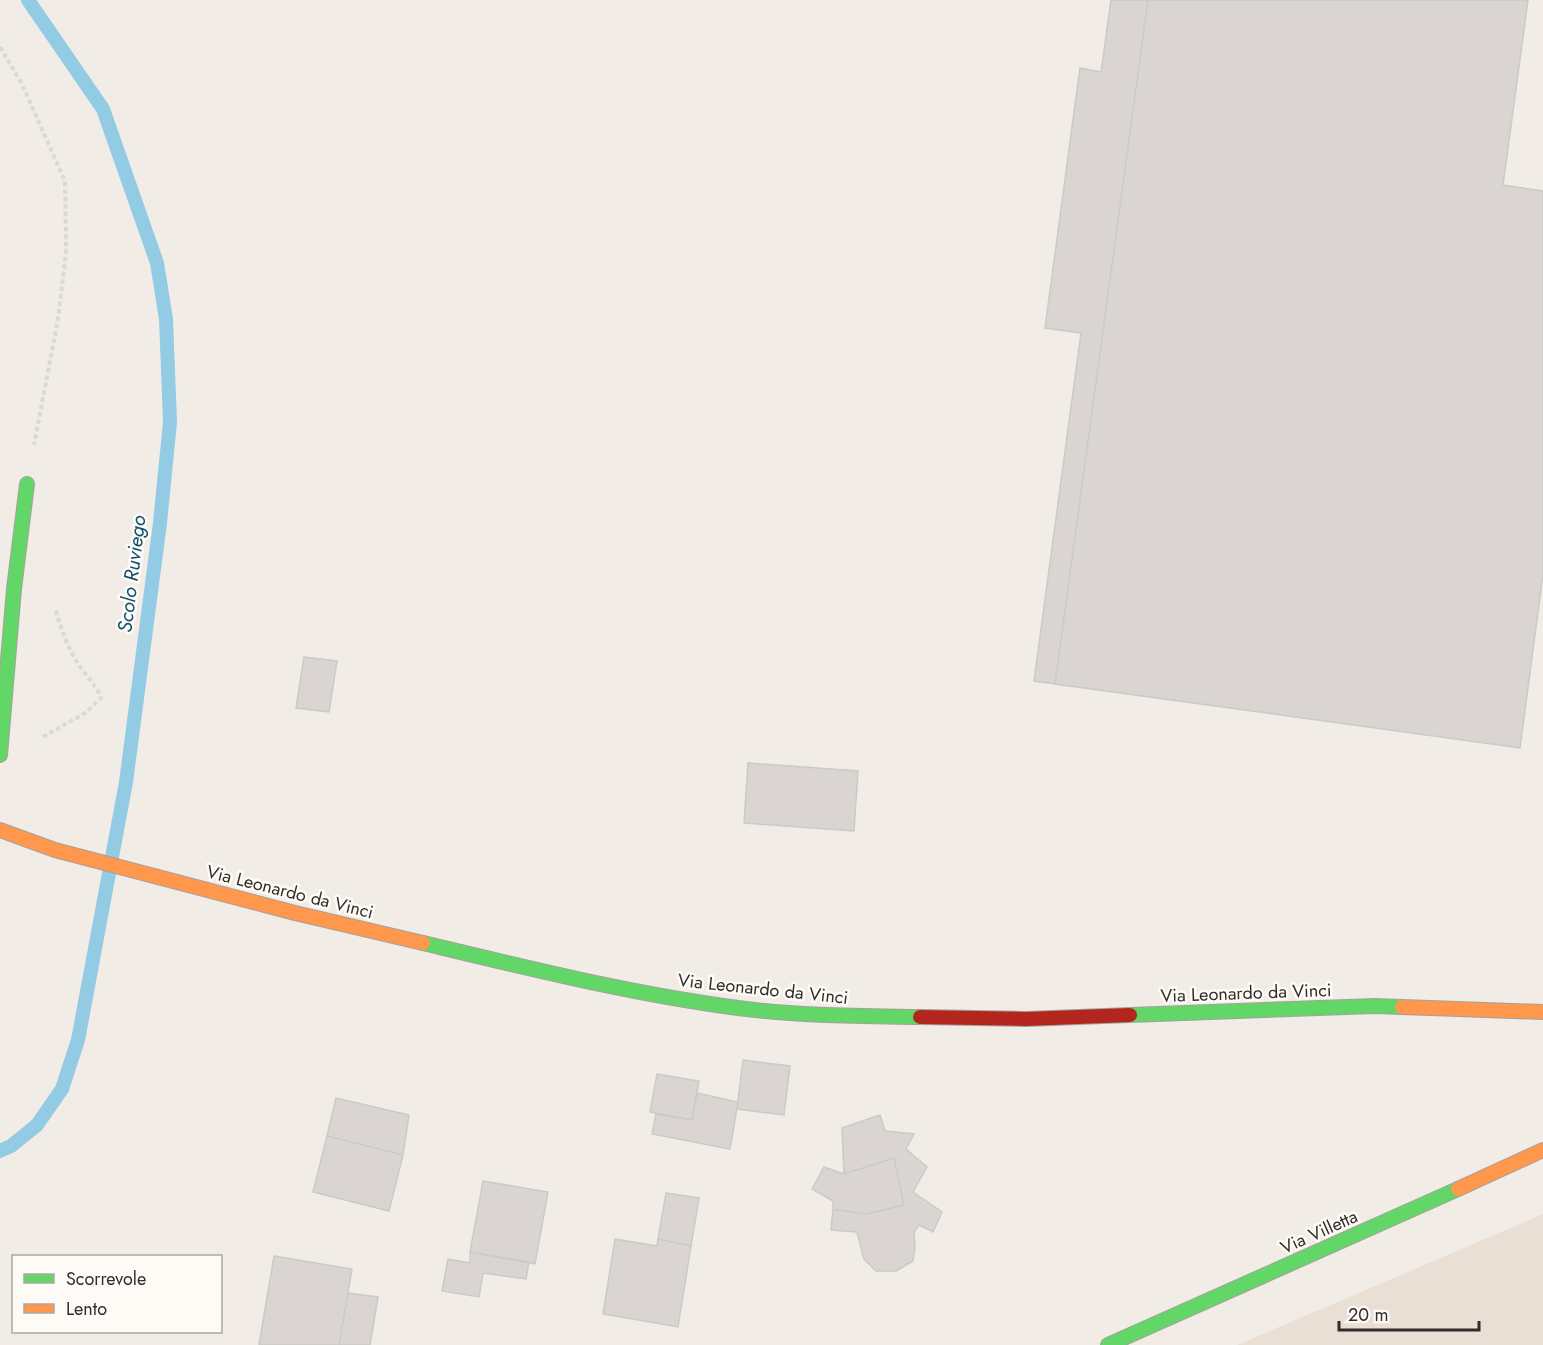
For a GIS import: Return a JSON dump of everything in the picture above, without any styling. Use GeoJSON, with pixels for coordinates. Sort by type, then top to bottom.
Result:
{"type":"FeatureCollection","features":[{"type":"Feature","properties":{"kind":"street"},"geometry":{"type":"LineString","coordinates":[[0,755],[14,589],[27,484]]}},
{"type":"Feature","properties":{"kind":"street","name":"Via Leonardo da Vinci"},"geometry":{"type":"LineString","coordinates":[[0,830],[55,850],[172,882],[557,975],[663,996],[750,1009],[837,1016],[1026,1020],[1375,1006],[1543,1012]]}},
{"type":"Feature","properties":{"kind":"street","name":"Via Villetta"},"geometry":{"type":"LineString","coordinates":[[1108,1345],[1543,1150]]}},
{"type":"Feature","properties":{"kind":"path"},"geometry":{"type":"LineString","coordinates":[[0,47],[21,82],[65,182],[66,252],[58,319],[27,484]]}},
{"type":"Feature","properties":{"kind":"path"},"geometry":{"type":"LineString","coordinates":[[36,740],[85,713],[101,698],[98,688],[77,661],[59,622],[54,604]]}},
{"type":"Feature","properties":{"kind":"shaded area"},"geometry":{"type":"Polygon","coordinates":[[[1543,1214],[1543,1345],[1237,1345],[1543,1214]]]}},
{"type":"Feature","properties":{"kind":"building"},"geometry":{"type":"Polygon","coordinates":[[[1111,0],[1148,0],[1055,684],[1034,681],[1081,333],[1045,328],[1080,68],[1101,72],[1111,0]]]}},
{"type":"Feature","properties":{"kind":"building"},"geometry":{"type":"Polygon","coordinates":[[[1148,0],[1528,0],[1503,185],[1543,191],[1543,574],[1520,748],[1055,684],[1148,0]]]}},
{"type":"Feature","properties":{"kind":"building"},"geometry":{"type":"Polygon","coordinates":[[[304,657],[337,661],[329,712],[296,708],[304,657]]]}},
{"type":"Feature","properties":{"kind":"building"},"geometry":{"type":"Polygon","coordinates":[[[748,763],[858,771],[854,831],[744,823],[748,763]]]}},
{"type":"Feature","properties":{"kind":"building"},"geometry":{"type":"Polygon","coordinates":[[[743,1060],[790,1066],[784,1115],[737,1109],[743,1060]]]}},
{"type":"Feature","properties":{"kind":"building"},"geometry":{"type":"Polygon","coordinates":[[[657,1074],[699,1081],[692,1120],[650,1112],[657,1074]]]}},
{"type":"Feature","properties":{"kind":"building"},"geometry":{"type":"Polygon","coordinates":[[[697,1093],[738,1102],[730,1149],[652,1134],[656,1114],[692,1120],[697,1093]]]}},
{"type":"Feature","properties":{"kind":"building"},"geometry":{"type":"Polygon","coordinates":[[[336,1098],[409,1115],[403,1155],[327,1136],[336,1098]]]}},
{"type":"Feature","properties":{"kind":"building"},"geometry":{"type":"Polygon","coordinates":[[[880,1115],[885,1131],[914,1134],[906,1149],[927,1167],[913,1192],[942,1212],[933,1232],[919,1225],[914,1232],[913,1261],[896,1271],[876,1271],[864,1259],[857,1232],[831,1230],[833,1209],[866,1214],[904,1205],[894,1158],[844,1174],[842,1128],[880,1115]]]}},
{"type":"Feature","properties":{"kind":"building"},"geometry":{"type":"Polygon","coordinates":[[[327,1136],[403,1155],[389,1211],[313,1192],[327,1136]]]}},
{"type":"Feature","properties":{"kind":"building"},"geometry":{"type":"Polygon","coordinates":[[[894,1158],[904,1205],[866,1214],[833,1209],[833,1201],[812,1189],[824,1167],[844,1174],[894,1158]]]}},
{"type":"Feature","properties":{"kind":"building"},"geometry":{"type":"Polygon","coordinates":[[[483,1181],[548,1192],[535,1264],[470,1252],[483,1181]]]}},
{"type":"Feature","properties":{"kind":"building"},"geometry":{"type":"Polygon","coordinates":[[[666,1193],[699,1198],[691,1246],[658,1239],[666,1193]]]}},
{"type":"Feature","properties":{"kind":"building"},"geometry":{"type":"Polygon","coordinates":[[[615,1239],[657,1246],[658,1239],[691,1246],[678,1327],[603,1314],[615,1239]]]}},
{"type":"Feature","properties":{"kind":"building"},"geometry":{"type":"Polygon","coordinates":[[[470,1252],[529,1262],[526,1279],[483,1273],[479,1297],[442,1291],[448,1259],[470,1263],[470,1252]]]}},
{"type":"Feature","properties":{"kind":"building"},"geometry":{"type":"Polygon","coordinates":[[[274,1256],[352,1269],[339,1345],[259,1345],[274,1256]]]}},
{"type":"Feature","properties":{"kind":"building"},"geometry":{"type":"Polygon","coordinates":[[[348,1293],[378,1297],[370,1345],[339,1345],[348,1293]]]}},
{"type":"Feature","properties":{"kind":"waterway","name":"Scolo Ruviego"},"geometry":{"type":"LineString","coordinates":[[0,1151],[11,1146],[37,1125],[62,1089],[78,1040],[126,782],[160,523],[170,422],[166,319],[157,263],[103,109],[28,0]]}},
{"type":"Feature","properties":{"kind":"traffic: fast"},"geometry":{"type":"LineString","coordinates":[[0,755],[14,589],[27,484]]}},
{"type":"Feature","properties":{"kind":"traffic: fast"},"geometry":{"type":"LineString","coordinates":[[423,943],[580,980],[738,1008],[784,1013],[920,1017]]}},
{"type":"Feature","properties":{"kind":"traffic: fast"},"geometry":{"type":"LineString","coordinates":[[1130,1015],[1402,1007]]}},
{"type":"Feature","properties":{"kind":"traffic: fast"},"geometry":{"type":"LineString","coordinates":[[1108,1345],[1458,1189]]}},
{"type":"Feature","properties":{"kind":"traffic: slow"},"geometry":{"type":"LineString","coordinates":[[0,830],[55,850],[295,913],[423,943]]}},
{"type":"Feature","properties":{"kind":"traffic: slow"},"geometry":{"type":"LineString","coordinates":[[1402,1007],[1543,1012]]}},
{"type":"Feature","properties":{"kind":"traffic: slow"},"geometry":{"type":"LineString","coordinates":[[1458,1189],[1543,1150]]}},
{"type":"Feature","properties":{"kind":"traffic: jam"},"geometry":{"type":"LineString","coordinates":[[920,1017],[1026,1019],[1130,1015]]}}]}
